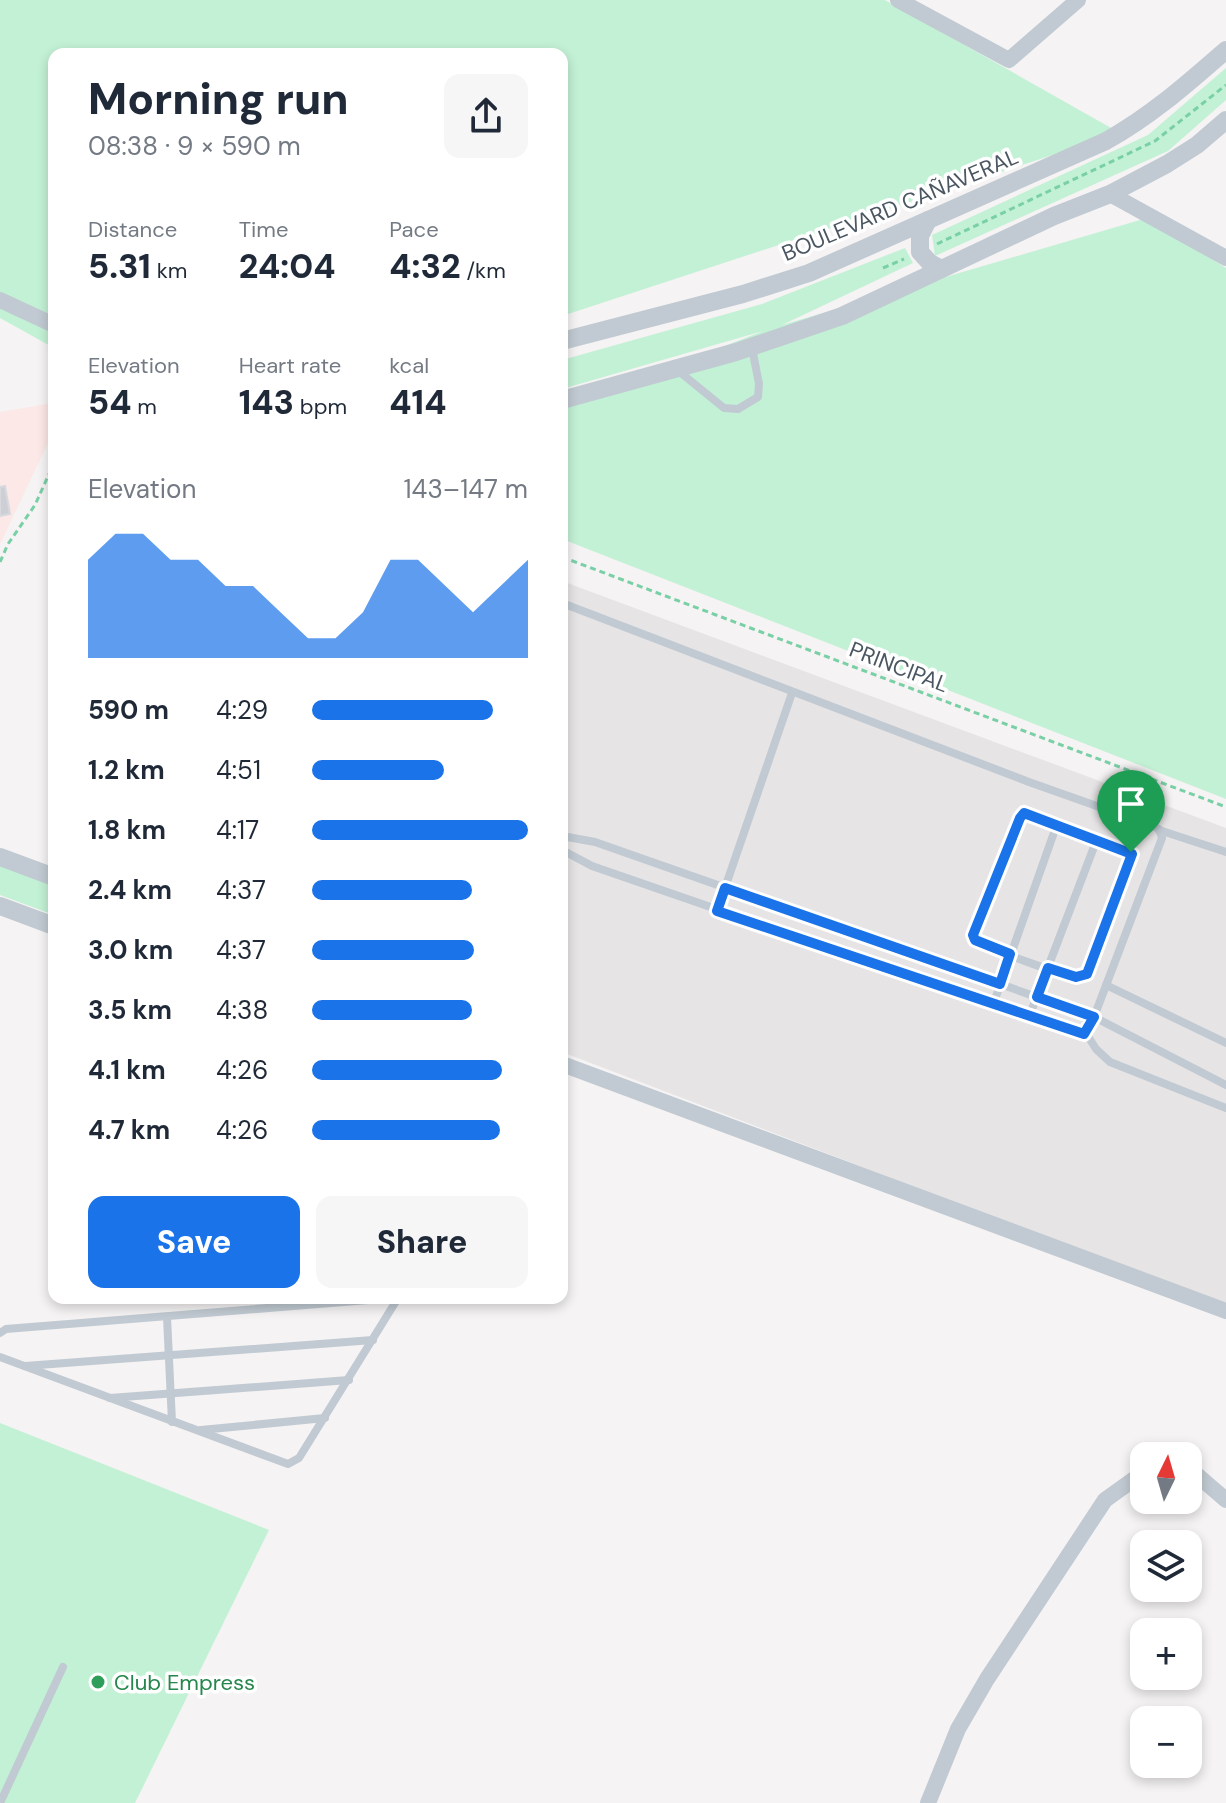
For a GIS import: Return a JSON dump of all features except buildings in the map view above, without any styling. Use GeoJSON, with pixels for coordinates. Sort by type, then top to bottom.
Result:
{"type":"FeatureCollection","features":[{"type":"Feature","properties":{"kind":"street"},"geometry":{"type":"LineString","coordinates":[[898,0],[1009,60],[1078,0]]}},
{"type":"Feature","properties":{"kind":"street","name":"BOULEVARD CAÑAVERAL"},"geometry":{"type":"LineString","coordinates":[[568,339],[780,283],[928,220],[1106,141],[1138,123],[1226,50]]}},
{"type":"Feature","properties":{"kind":"street"},"geometry":{"type":"LineString","coordinates":[[568,398],[752,348],[842,316],[1054,216],[1110,194],[1197,145],[1226,120]]}},
{"type":"Feature","properties":{"kind":"street"},"geometry":{"type":"LineString","coordinates":[[1110,194],[1226,258]]}},
{"type":"Feature","properties":{"kind":"street"},"geometry":{"type":"LineString","coordinates":[[928,220],[920,236],[920,252],[941,269]]}},
{"type":"Feature","properties":{"kind":"street"},"geometry":{"type":"LineString","coordinates":[[0,300],[48,322]]}},
{"type":"Feature","properties":{"kind":"street"},"geometry":{"type":"LineString","coordinates":[[0,857],[48,875]]}},
{"type":"Feature","properties":{"kind":"street"},"geometry":{"type":"LineString","coordinates":[[29,868],[48,870]]}},
{"type":"Feature","properties":{"kind":"street"},"geometry":{"type":"LineString","coordinates":[[0,906],[48,924]]}},
{"type":"Feature","properties":{"kind":"street"},"geometry":{"type":"LineString","coordinates":[[568,1066],[1226,1311]]}},
{"type":"Feature","properties":{"kind":"street"},"geometry":{"type":"LineString","coordinates":[[1202,1479],[1226,1500]]}},
{"type":"Feature","properties":{"kind":"street"},"geometry":{"type":"LineString","coordinates":[[928,1803],[970,1705],[993,1668],[1105,1500],[1130,1482]]}},
{"type":"Feature","properties":{"kind":"lane"},"geometry":{"type":"LineString","coordinates":[[676,369],[724,408],[738,409],[758,397],[759,384],[752,348]]}},
{"type":"Feature","properties":{"kind":"lane"},"geometry":{"type":"LineString","coordinates":[[568,605],[792,693],[1226,852]]}},
{"type":"Feature","properties":{"kind":"lane"},"geometry":{"type":"LineString","coordinates":[[717,911],[792,693]]}},
{"type":"Feature","properties":{"kind":"lane"},"geometry":{"type":"LineString","coordinates":[[1030,814],[1097,839],[1131,852],[1132,859],[1087,974],[1076,977],[975,940],[973,933],[1022,815],[1030,814]]}},
{"type":"Feature","properties":{"kind":"lane"},"geometry":{"type":"LineString","coordinates":[[993,1005],[1057,824]]}},
{"type":"Feature","properties":{"kind":"lane"},"geometry":{"type":"LineString","coordinates":[[1086,1033],[1161,842],[1159,829]]}},
{"type":"Feature","properties":{"kind":"lane"},"geometry":{"type":"LineString","coordinates":[[568,837],[595,842],[1094,1017],[1226,1085]]}},
{"type":"Feature","properties":{"kind":"lane"},"geometry":{"type":"LineString","coordinates":[[1029,1017],[1097,839]]}},
{"type":"Feature","properties":{"kind":"lane"},"geometry":{"type":"LineString","coordinates":[[568,853],[592,866],[717,911],[1078,1034],[1086,1033]]}},
{"type":"Feature","properties":{"kind":"lane"},"geometry":{"type":"LineString","coordinates":[[1106,985],[1226,1043]]}},
{"type":"Feature","properties":{"kind":"lane"},"geometry":{"type":"LineString","coordinates":[[1086,1033],[1096,1049],[1110,1062],[1226,1108]]}},
{"type":"Feature","properties":{"kind":"lane"},"geometry":{"type":"LineString","coordinates":[[0,1333],[6,1329],[311,1304]]}},
{"type":"Feature","properties":{"kind":"lane"},"geometry":{"type":"LineString","coordinates":[[0,1357],[20,1367],[288,1464],[299,1458],[393,1304]]}},
{"type":"Feature","properties":{"kind":"lane"},"geometry":{"type":"LineString","coordinates":[[167,1317],[172,1422]]}},
{"type":"Feature","properties":{"kind":"lane"},"geometry":{"type":"LineString","coordinates":[[20,1367],[373,1340]]}},
{"type":"Feature","properties":{"kind":"lane"},"geometry":{"type":"LineString","coordinates":[[107,1398],[349,1380]]}},
{"type":"Feature","properties":{"kind":"lane"},"geometry":{"type":"LineString","coordinates":[[196,1430],[325,1418]]}},
{"type":"Feature","properties":{"kind":"lane"},"geometry":{"type":"LineString","coordinates":[[0,1803],[63,1667]]}},
{"type":"Feature","properties":{"kind":"path"},"geometry":{"type":"LineString","coordinates":[[883,268],[1143,148],[1176,127],[1226,85]]}},
{"type":"Feature","properties":{"kind":"path"},"geometry":{"type":"LineString","coordinates":[[0,562],[8,544],[35,505],[48,476]]}},
{"type":"Feature","properties":{"kind":"path","name":"PRINCIPAL"},"geometry":{"type":"LineString","coordinates":[[568,559],[1226,807]]}},
{"type":"Feature","properties":{"kind":"shaded area"},"geometry":{"type":"Polygon","coordinates":[[[48,404],[48,443],[0,544],[0,412],[48,404]]]}},
{"type":"Feature","properties":{"kind":"shaded area"},"geometry":{"type":"Polygon","coordinates":[[[568,583],[1226,828],[1226,1306],[568,1054],[568,583]]]}},
{"type":"Feature","properties":{"kind":"green space"},"geometry":{"type":"Polygon","coordinates":[[[0,0],[885,0],[1120,133],[568,314],[568,48],[48,48],[48,345],[0,318],[0,0]]]}},
{"type":"Feature","properties":{"kind":"green space"},"geometry":{"type":"Polygon","coordinates":[[[1226,68],[1226,100],[1168,151],[935,256],[932,235],[1148,135],[1226,68]]]}},
{"type":"Feature","properties":{"kind":"green space"},"geometry":{"type":"Polygon","coordinates":[[[1147,218],[1226,268],[1226,799],[568,541],[568,408],[763,331],[568,387],[568,358],[762,304],[905,248],[913,263],[782,325],[1147,218]]]}},
{"type":"Feature","properties":{"kind":"green space"},"geometry":{"type":"Polygon","coordinates":[[[0,864],[48,882],[48,913],[0,895],[0,864]]]}},
{"type":"Feature","properties":{"kind":"green space","name":"Club Empress"},"geometry":{"type":"Polygon","coordinates":[[[0,1423],[269,1530],[135,1803],[0,1803],[0,1423]]]}},
{"type":"Feature","properties":{"kind":"place","name":"Club Empress"},"geometry":{"type":"Point","coordinates":[98,1682]}},
{"type":"Feature","properties":{"kind":"route"},"geometry":{"type":"LineString","coordinates":[[1030,814],[1131,852],[1133,857],[1089,971],[1076,977],[1048,968],[1037,997],[1094,1017],[1086,1033],[1081,1035],[717,911],[725,888],[1000,984],[1010,954],[973,939],[973,935],[1022,815],[1030,814]]}}]}
